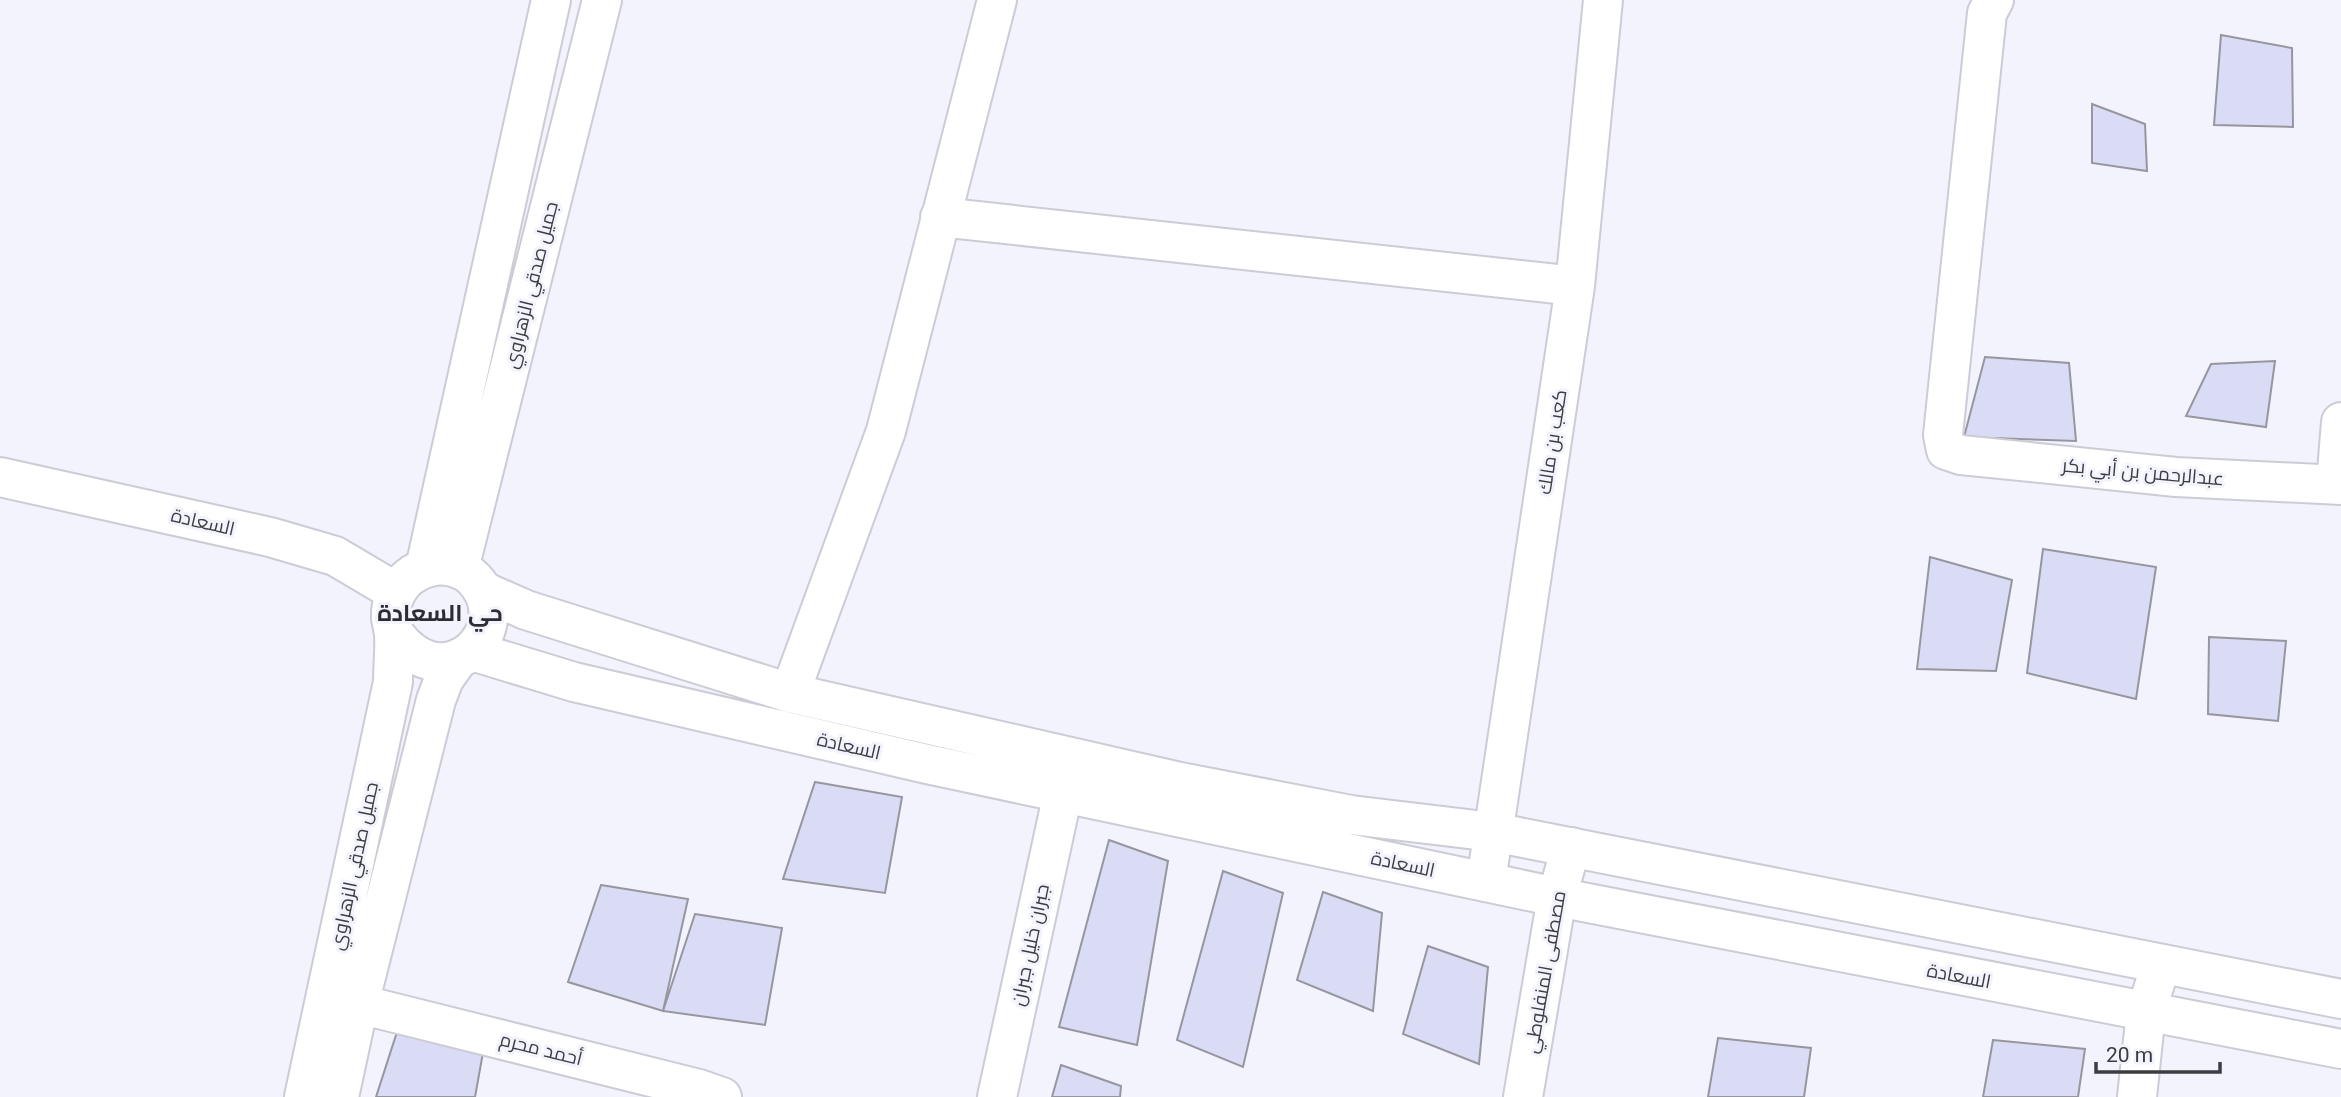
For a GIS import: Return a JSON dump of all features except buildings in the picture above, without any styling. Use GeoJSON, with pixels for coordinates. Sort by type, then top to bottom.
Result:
{"type":"FeatureCollection","features":[{"type":"Feature","properties":{"kind":"street","name":"جميل صدقي الزهراوي"},"geometry":{"type":"LineString","coordinates":[[456,576],[551,0]]}},
{"type":"Feature","properties":{"kind":"street","name":"جميل صدقي الزهراوي"},"geometry":{"type":"LineString","coordinates":[[456,576],[602,0]]}},
{"type":"Feature","properties":{"kind":"street"},"geometry":{"type":"LineString","coordinates":[[790,693],[886,431],[997,0]]}},
{"type":"Feature","properties":{"kind":"street","name":"كعب بن مالك"},"geometry":{"type":"LineString","coordinates":[[1486,881],[1575,286],[1603,0]]}},
{"type":"Feature","properties":{"kind":"street","name":"عبدالرحمن بن أبي بكر"},"geometry":{"type":"LineString","coordinates":[[1994,0],[1987,13],[1943,435],[1946,450],[1961,455],[2176,477],[2338,485]]}},
{"type":"Feature","properties":{"kind":"street"},"geometry":{"type":"LineString","coordinates":[[940,217],[1575,286]]}},
{"type":"Feature","properties":{"kind":"street"},"geometry":{"type":"LineString","coordinates":[[2338,485],[2341,422]]}},
{"type":"Feature","properties":{"kind":"street","name":"السعادة"},"geometry":{"type":"LineString","coordinates":[[0,477],[270,537],[335,556],[396,592]]}},
{"type":"Feature","properties":{"kind":"street"},"geometry":{"type":"LineString","coordinates":[[456,576],[488,607],[488,623],[482,638],[466,654],[442,663],[413,655],[394,633],[392,605],[396,592],[408,577],[456,576]]}},
{"type":"Feature","properties":{"kind":"street","name":"السعادة"},"geometry":{"type":"LineString","coordinates":[[456,576],[526,610],[790,693],[1180,782],[1351,815],[1493,832],[2341,999]]}},
{"type":"Feature","properties":{"kind":"street","name":"جميل صدقي الزهراوي"},"geometry":{"type":"LineString","coordinates":[[304,1097],[393,682],[394,633]]}},
{"type":"Feature","properties":{"kind":"street","name":"جميل صدقي الزهراوي"},"geometry":{"type":"LineString","coordinates":[[339,1097],[359,1003],[436,700],[444,679],[466,654]]}},
{"type":"Feature","properties":{"kind":"street","name":"السعادة"},"geometry":{"type":"LineString","coordinates":[[466,654],[574,682],[1063,793],[1557,897],[2341,1049]]}},
{"type":"Feature","properties":{"kind":"street","name":"جبران خليل جبران"},"geometry":{"type":"LineString","coordinates":[[997,1097],[1063,793]]}},
{"type":"Feature","properties":{"kind":"street","name":"مصطفى المنفلوطي"},"geometry":{"type":"LineString","coordinates":[[1523,1097],[1557,897],[1571,847]]}},
{"type":"Feature","properties":{"kind":"street"},"geometry":{"type":"LineString","coordinates":[[2137,1097],[2146,1012],[2161,964]]}},
{"type":"Feature","properties":{"kind":"street","name":"أحمد محرم"},"geometry":{"type":"LineString","coordinates":[[359,1003],[722,1097]]}},
{"type":"Feature","properties":{"kind":"district","name":"حي السعادة"},"geometry":{"type":"Point","coordinates":[440,613]}}]}
